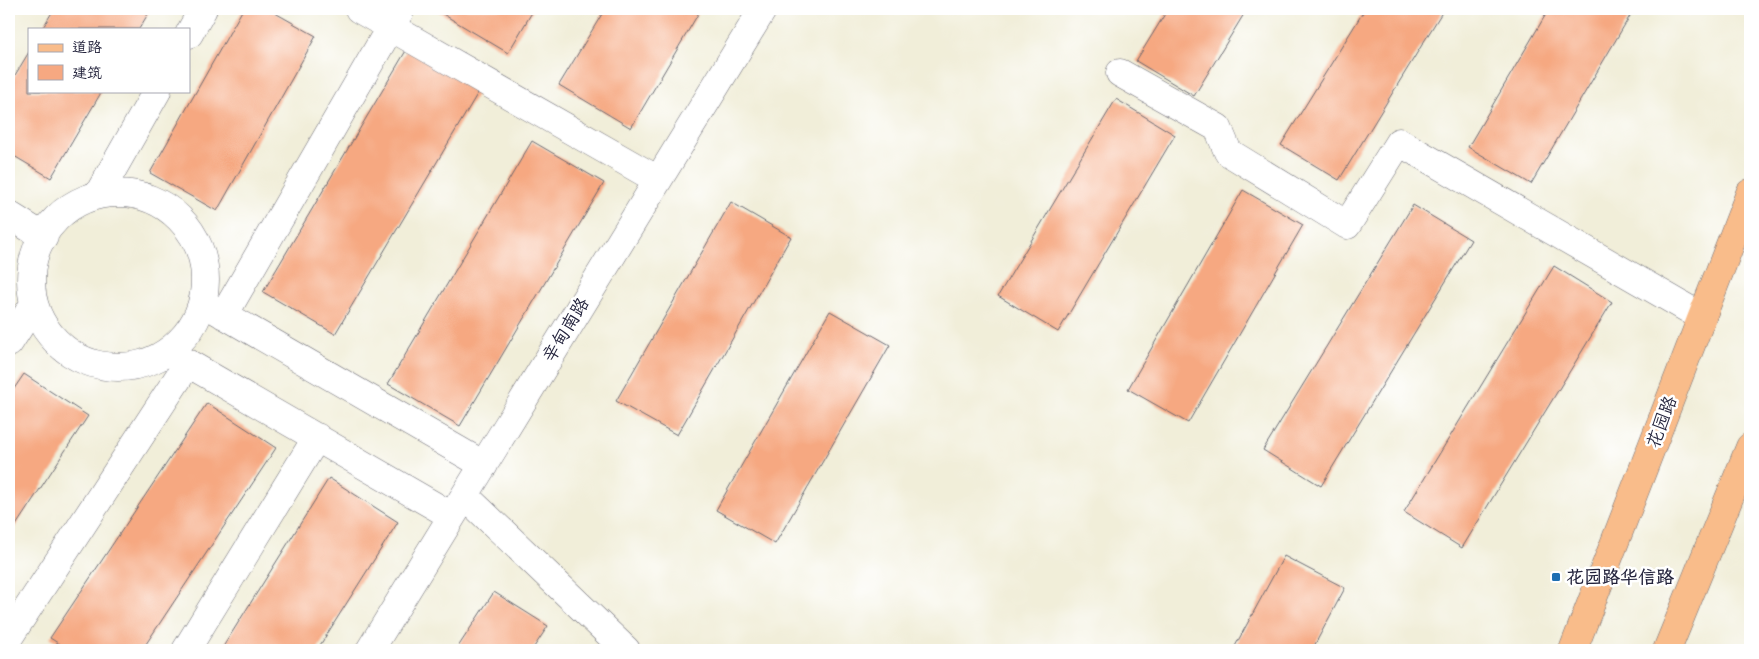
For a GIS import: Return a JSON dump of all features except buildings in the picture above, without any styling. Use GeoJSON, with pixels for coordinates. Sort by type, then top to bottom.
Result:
{"type":"FeatureCollection","features":[{"type":"Feature","properties":{"kind":"main road","name":"花园路"},"geometry":{"type":"LineString","coordinates":[[1574,650],[1750,193]]}},
{"type":"Feature","properties":{"kind":"main road"},"geometry":{"type":"LineString","coordinates":[[1667,650],[1750,447]]}},
{"type":"Feature","properties":{"kind":"street"},"geometry":{"type":"LineString","coordinates":[[190,32],[203,9]]}},
{"type":"Feature","properties":{"kind":"street"},"geometry":{"type":"LineString","coordinates":[[359,9],[395,18],[658,180]]}},
{"type":"Feature","properties":{"kind":"street","name":"辛甸南路"},"geometry":{"type":"LineString","coordinates":[[370,650],[763,9]]}},
{"type":"Feature","properties":{"kind":"street"},"geometry":{"type":"LineString","coordinates":[[9,637],[178,357],[190,330],[214,309],[395,18]]}},
{"type":"Feature","properties":{"kind":"street"},"geometry":{"type":"LineString","coordinates":[[1120,73],[1218,128],[1228,152],[1347,225],[1399,142],[1702,317]]}},
{"type":"Feature","properties":{"kind":"street"},"geometry":{"type":"LineString","coordinates":[[98,195],[155,92]]}},
{"type":"Feature","properties":{"kind":"street"},"geometry":{"type":"LineString","coordinates":[[484,464],[214,309],[198,243],[181,218],[157,201],[128,192],[98,195],[71,208],[50,226],[36,250],[31,276],[34,304],[45,329],[64,349],[87,362],[114,368],[178,357],[317,438],[458,506],[626,650]]}},
{"type":"Feature","properties":{"kind":"street"},"geometry":{"type":"LineString","coordinates":[[9,215],[44,236]]}},
{"type":"Feature","properties":{"kind":"street"},"geometry":{"type":"LineString","coordinates":[[9,343],[34,304]]}},
{"type":"Feature","properties":{"kind":"street"},"geometry":{"type":"LineString","coordinates":[[186,650],[317,438]]}},
{"type":"Feature","properties":{"kind":"place","name":"花园路华信路"},"geometry":{"type":"Point","coordinates":[1556,577]}}]}
